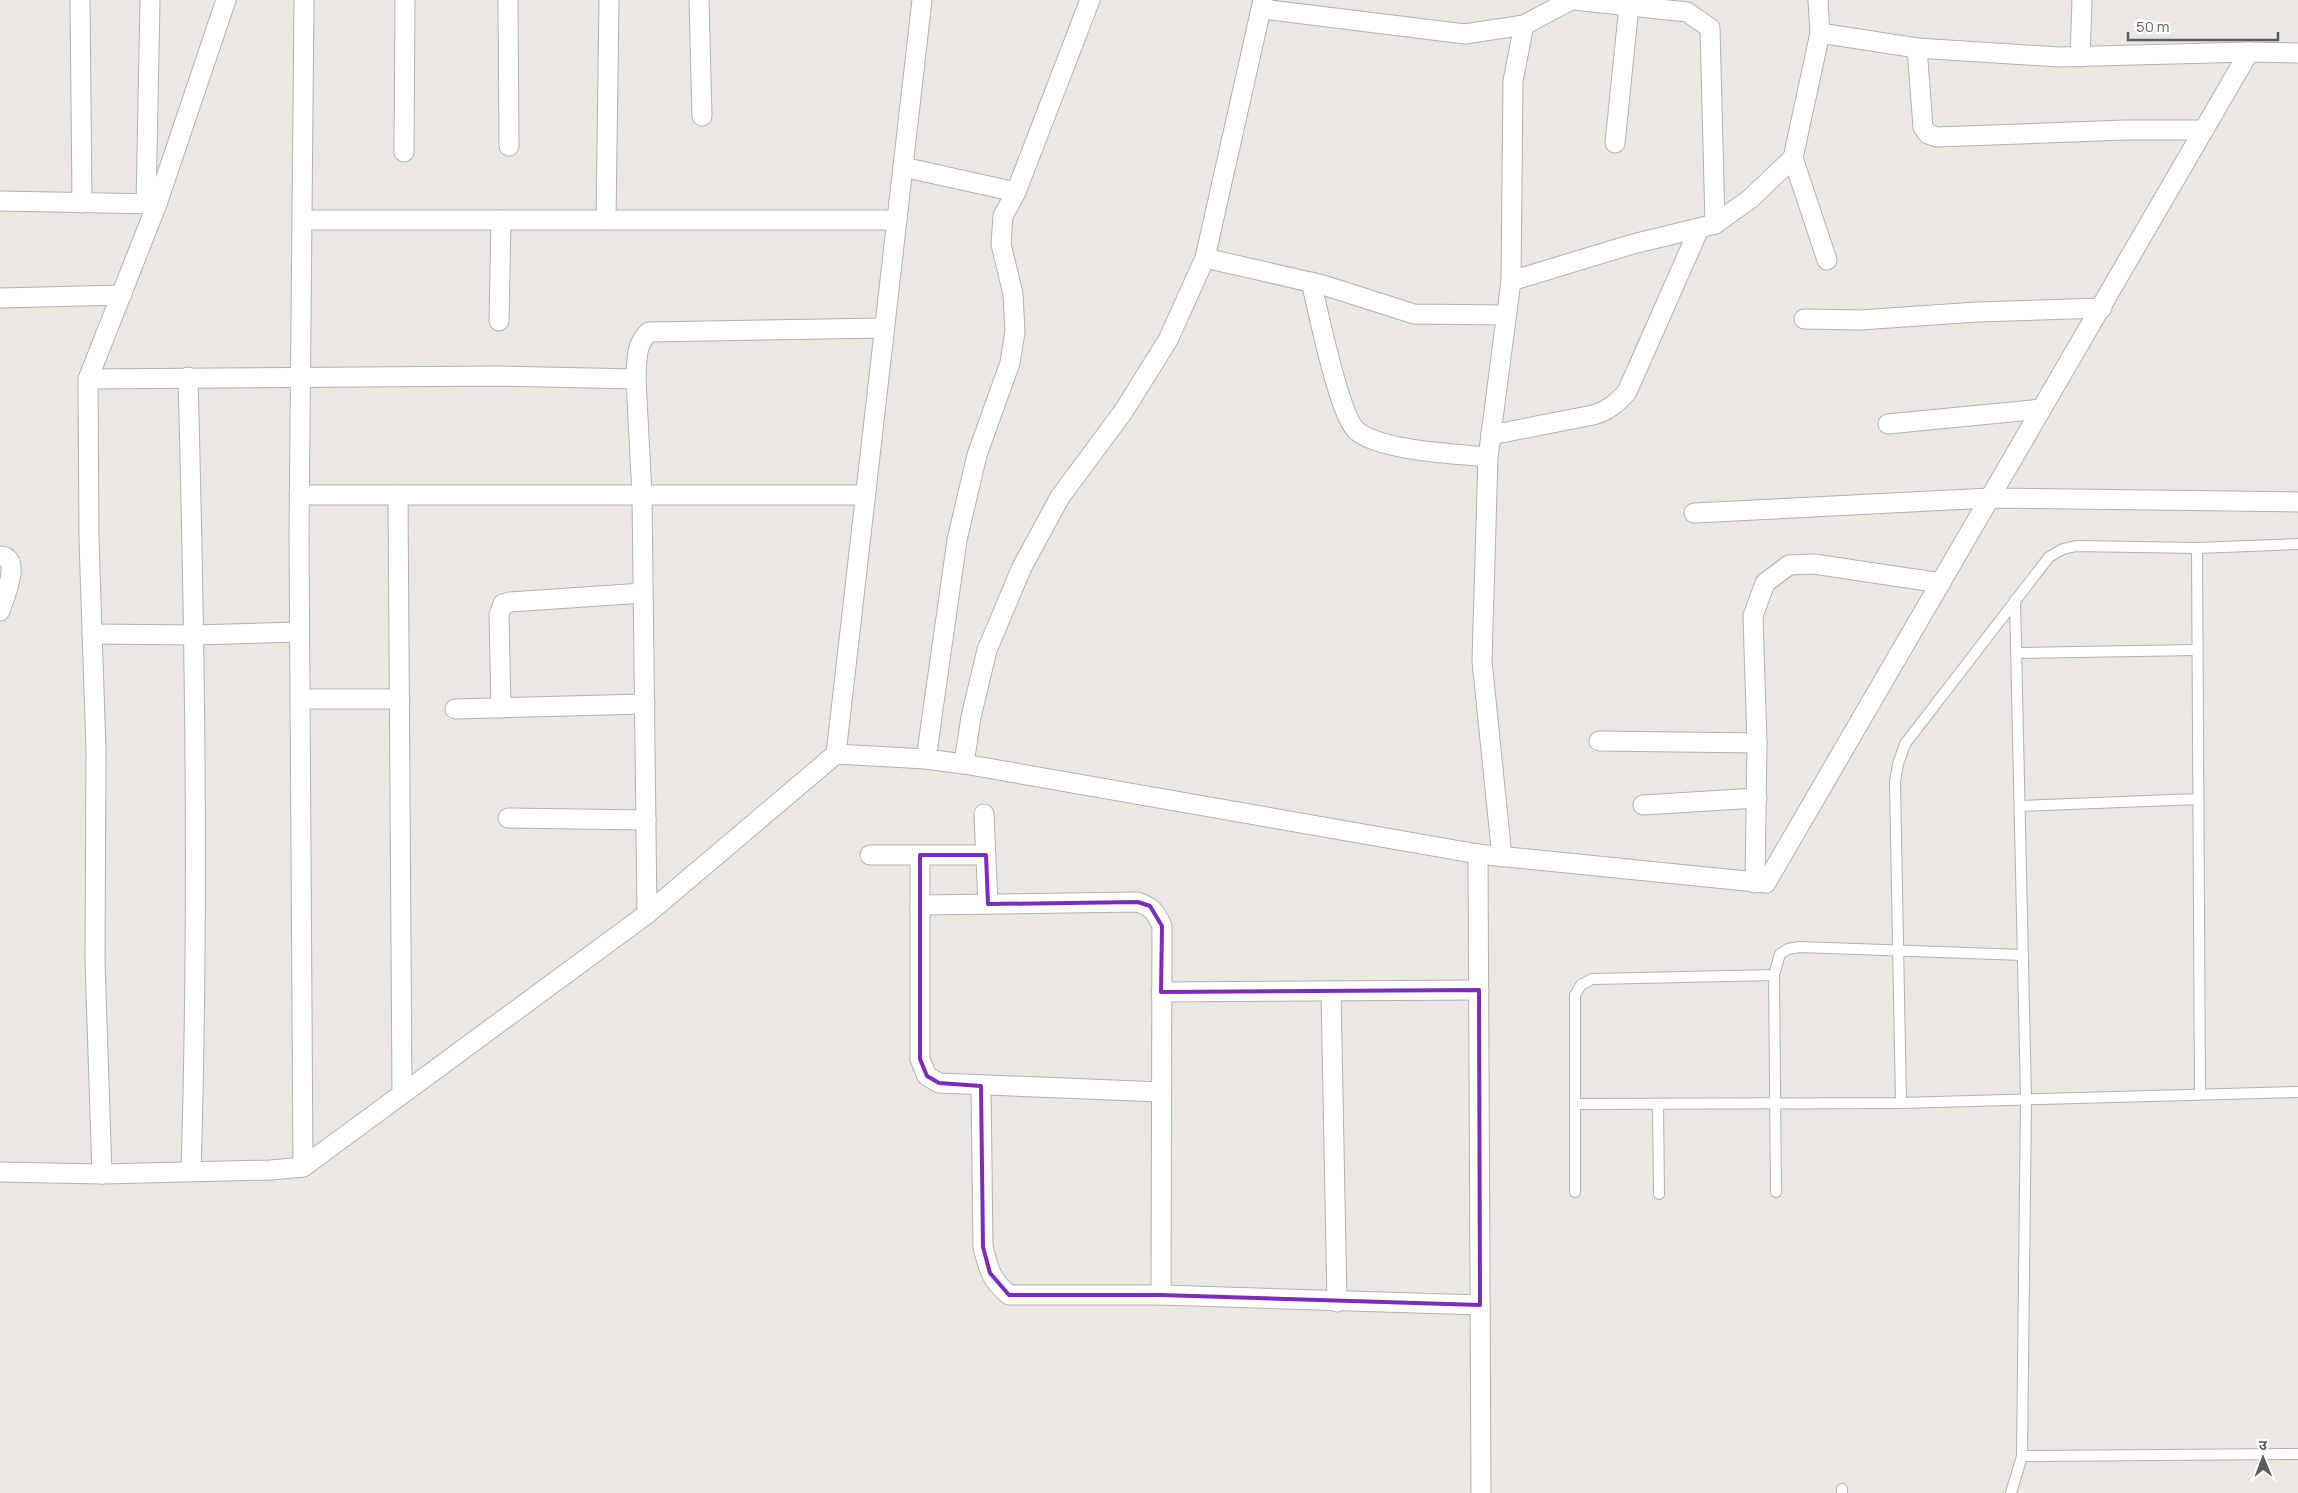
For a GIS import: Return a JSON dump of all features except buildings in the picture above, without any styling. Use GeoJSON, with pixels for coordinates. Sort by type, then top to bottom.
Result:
{"type":"FeatureCollection","features":[{"type":"Feature","properties":{"kind":"street"},"geometry":{"type":"LineString","coordinates":[[80,0],[82,203]]}},
{"type":"Feature","properties":{"kind":"street"},"geometry":{"type":"LineString","coordinates":[[150,0],[151,204]]}},
{"type":"Feature","properties":{"kind":"street"},"geometry":{"type":"LineString","coordinates":[[102,1174],[96,962],[96,750],[86,411],[88,379],[92,364],[122,295],[151,204],[226,0]]}},
{"type":"Feature","properties":{"kind":"street"},"geometry":{"type":"LineString","coordinates":[[303,1167],[299,495],[304,0]]}},
{"type":"Feature","properties":{"kind":"street"},"geometry":{"type":"LineString","coordinates":[[404,152],[405,0]]}},
{"type":"Feature","properties":{"kind":"street"},"geometry":{"type":"LineString","coordinates":[[508,0],[509,146]]}},
{"type":"Feature","properties":{"kind":"street"},"geometry":{"type":"LineString","coordinates":[[606,220],[609,0]]}},
{"type":"Feature","properties":{"kind":"street"},"geometry":{"type":"LineString","coordinates":[[699,0],[702,116]]}},
{"type":"Feature","properties":{"kind":"street"},"geometry":{"type":"LineString","coordinates":[[0,1166],[0,1172],[102,1174],[303,1167],[647,914],[836,754],[922,0]]}},
{"type":"Feature","properties":{"kind":"street"},"geometry":{"type":"LineString","coordinates":[[926,759],[957,540],[977,455],[1010,363],[1015,332],[1013,294],[1001,244],[1003,216],[1016,192],[1090,0]]}},
{"type":"Feature","properties":{"kind":"street"},"geometry":{"type":"LineString","coordinates":[[964,764],[971,717],[987,650],[1022,567],[1060,497],[1122,412],[1168,340],[1205,258],[1262,4],[1465,34],[1524,25],[1572,0],[1687,12],[1710,28],[1707,227],[1627,392],[1616,404],[1604,412],[1491,435]]}},
{"type":"Feature","properties":{"kind":"street"},"geometry":{"type":"LineString","coordinates":[[1818,0],[1820,32],[1793,158],[1827,260]]}},
{"type":"Feature","properties":{"kind":"street"},"geometry":{"type":"LineString","coordinates":[[2080,57],[2082,0]]}},
{"type":"Feature","properties":{"kind":"street"},"geometry":{"type":"LineString","coordinates":[[1615,143],[1629,6]]}},
{"type":"Feature","properties":{"kind":"street"},"geometry":{"type":"LineString","coordinates":[[1502,857],[1482,661],[1488,457],[1510,281],[1513,81],[1524,25]]}},
{"type":"Feature","properties":{"kind":"street"},"geometry":{"type":"LineString","coordinates":[[1820,32],[1917,48],[2080,57],[2249,52],[2298,53]]}},
{"type":"Feature","properties":{"kind":"street"},"geometry":{"type":"LineString","coordinates":[[1917,48],[1923,127],[1928,134],[1937,137],[2125,130],[2204,130]]}},
{"type":"Feature","properties":{"kind":"street"},"geometry":{"type":"LineString","coordinates":[[836,754],[926,759],[964,764],[1478,854],[1766,883],[2041,409],[2102,308],[2249,52]]}},
{"type":"Feature","properties":{"kind":"street"},"geometry":{"type":"LineString","coordinates":[[1510,281],[1633,244],[1707,227],[1750,199],[1793,158]]}},
{"type":"Feature","properties":{"kind":"street"},"geometry":{"type":"LineString","coordinates":[[903,167],[1016,192]]}},
{"type":"Feature","properties":{"kind":"street"},"geometry":{"type":"LineString","coordinates":[[0,201],[151,204]]}},
{"type":"Feature","properties":{"kind":"street"},"geometry":{"type":"LineString","coordinates":[[302,220],[897,220]]}},
{"type":"Feature","properties":{"kind":"street"},"geometry":{"type":"LineString","coordinates":[[499,321],[501,220]]}},
{"type":"Feature","properties":{"kind":"street"},"geometry":{"type":"LineString","coordinates":[[1205,258],[1311,282],[1414,314],[1505,315]]}},
{"type":"Feature","properties":{"kind":"street"},"geometry":{"type":"LineString","coordinates":[[1311,282],[1344,411],[1356,431],[1382,443],[1488,457]]}},
{"type":"Feature","properties":{"kind":"street"},"geometry":{"type":"LineString","coordinates":[[0,298],[122,295]]}},
{"type":"Feature","properties":{"kind":"street"},"geometry":{"type":"LineString","coordinates":[[1804,319],[1860,320],[1977,312],[2102,308]]}},
{"type":"Feature","properties":{"kind":"street"},"geometry":{"type":"LineString","coordinates":[[647,914],[642,495],[636,379],[638,347],[642,338],[649,332],[884,328]]}},
{"type":"Feature","properties":{"kind":"street"},"geometry":{"type":"LineString","coordinates":[[88,379],[501,376],[636,379]]}},
{"type":"Feature","properties":{"kind":"street"},"geometry":{"type":"LineString","coordinates":[[188,377],[195,634],[196,978],[192,1172]]}},
{"type":"Feature","properties":{"kind":"street"},"geometry":{"type":"LineString","coordinates":[[1888,424],[2041,409]]}},
{"type":"Feature","properties":{"kind":"street"},"geometry":{"type":"LineString","coordinates":[[299,495],[865,495]]}},
{"type":"Feature","properties":{"kind":"street"},"geometry":{"type":"LineString","coordinates":[[398,495],[402,1094]]}},
{"type":"Feature","properties":{"kind":"street"},"geometry":{"type":"LineString","coordinates":[[1694,512],[1990,498],[2298,502]]}},
{"type":"Feature","properties":{"kind":"street"},"geometry":{"type":"LineString","coordinates":[[0,556],[6,556],[10,560],[12,568],[0,611]]}},
{"type":"Feature","properties":{"kind":"street"},"geometry":{"type":"LineString","coordinates":[[1755,883],[1758,743],[1753,616],[1765,583],[1789,565],[1814,564],[1941,583]]}},
{"type":"Feature","properties":{"kind":"street"},"geometry":{"type":"LineString","coordinates":[[501,708],[499,615],[503,604],[643,593]]}},
{"type":"Feature","properties":{"kind":"street"},"geometry":{"type":"LineString","coordinates":[[92,634],[300,632]]}},
{"type":"Feature","properties":{"kind":"street"},"geometry":{"type":"LineString","coordinates":[[300,699],[400,699]]}},
{"type":"Feature","properties":{"kind":"street"},"geometry":{"type":"LineString","coordinates":[[455,709],[645,704]]}},
{"type":"Feature","properties":{"kind":"street"},"geometry":{"type":"LineString","coordinates":[[1599,741],[1758,743]]}},
{"type":"Feature","properties":{"kind":"street"},"geometry":{"type":"LineString","coordinates":[[1643,805],[1757,798]]}},
{"type":"Feature","properties":{"kind":"street"},"geometry":{"type":"LineString","coordinates":[[984,814],[988,904]]}},
{"type":"Feature","properties":{"kind":"street"},"geometry":{"type":"LineString","coordinates":[[508,818],[646,820]]}},
{"type":"Feature","properties":{"kind":"street"},"geometry":{"type":"LineString","coordinates":[[1478,854],[1481,1493]]}},
{"type":"Feature","properties":{"kind":"street"},"geometry":{"type":"LineString","coordinates":[[870,855],[986,855]]}},
{"type":"Feature","properties":{"kind":"street"},"geometry":{"type":"LineString","coordinates":[[920,855],[920,1059],[927,1076],[939,1083],[980,1086],[1161,1092]]}},
{"type":"Feature","properties":{"kind":"street"},"geometry":{"type":"LineString","coordinates":[[920,905],[1138,902],[1150,906],[1156,913],[1162,926],[1161,1295]]}},
{"type":"Feature","properties":{"kind":"street"},"geometry":{"type":"LineString","coordinates":[[1161,992],[1479,990]]}},
{"type":"Feature","properties":{"kind":"street"},"geometry":{"type":"LineString","coordinates":[[1332,991],[1337,1302]]}},
{"type":"Feature","properties":{"kind":"street"},"geometry":{"type":"LineString","coordinates":[[980,1086],[983,1248],[990,1273],[997,1286],[1009,1295],[1161,1295],[1480,1305]]}},
{"type":"Feature","properties":{"kind":"lane"},"geometry":{"type":"LineString","coordinates":[[1901,1103],[1895,782],[1898,764],[1905,744],[2015,600],[2050,557],[2063,549],[2076,546],[2197,548],[2298,544]]}},
{"type":"Feature","properties":{"kind":"lane"},"geometry":{"type":"LineString","coordinates":[[2197,548],[2200,1094]]}},
{"type":"Feature","properties":{"kind":"lane"},"geometry":{"type":"LineString","coordinates":[[2011,1493],[2022,1456],[2026,1099],[2018,653],[2015,600]]}},
{"type":"Feature","properties":{"kind":"lane"},"geometry":{"type":"LineString","coordinates":[[2018,653],[2197,650]]}},
{"type":"Feature","properties":{"kind":"lane"},"geometry":{"type":"LineString","coordinates":[[2020,806],[2198,799]]}},
{"type":"Feature","properties":{"kind":"lane"},"geometry":{"type":"LineString","coordinates":[[1776,1192],[1774,975],[1780,954],[1788,949],[1800,947],[2023,955]]}},
{"type":"Feature","properties":{"kind":"lane"},"geometry":{"type":"LineString","coordinates":[[1575,1192],[1575,995],[1581,985],[1592,979],[1774,975]]}},
{"type":"Feature","properties":{"kind":"lane"},"geometry":{"type":"LineString","coordinates":[[1575,1104],[1901,1103],[2298,1092]]}},
{"type":"Feature","properties":{"kind":"lane"},"geometry":{"type":"LineString","coordinates":[[1658,1104],[1659,1194]]}},
{"type":"Feature","properties":{"kind":"lane"},"geometry":{"type":"LineString","coordinates":[[2022,1456],[2298,1454]]}},
{"type":"Feature","properties":{"kind":"highlighted area"},"geometry":{"type":"Polygon","coordinates":[[[920,855],[986,855],[988,904],[1138,902],[1150,906],[1162,926],[1161,992],[1479,990],[1480,1305],[1161,1295],[1009,1295],[990,1273],[983,1247],[981,1086],[939,1083],[927,1076],[920,1059],[920,855]]]}}]}
